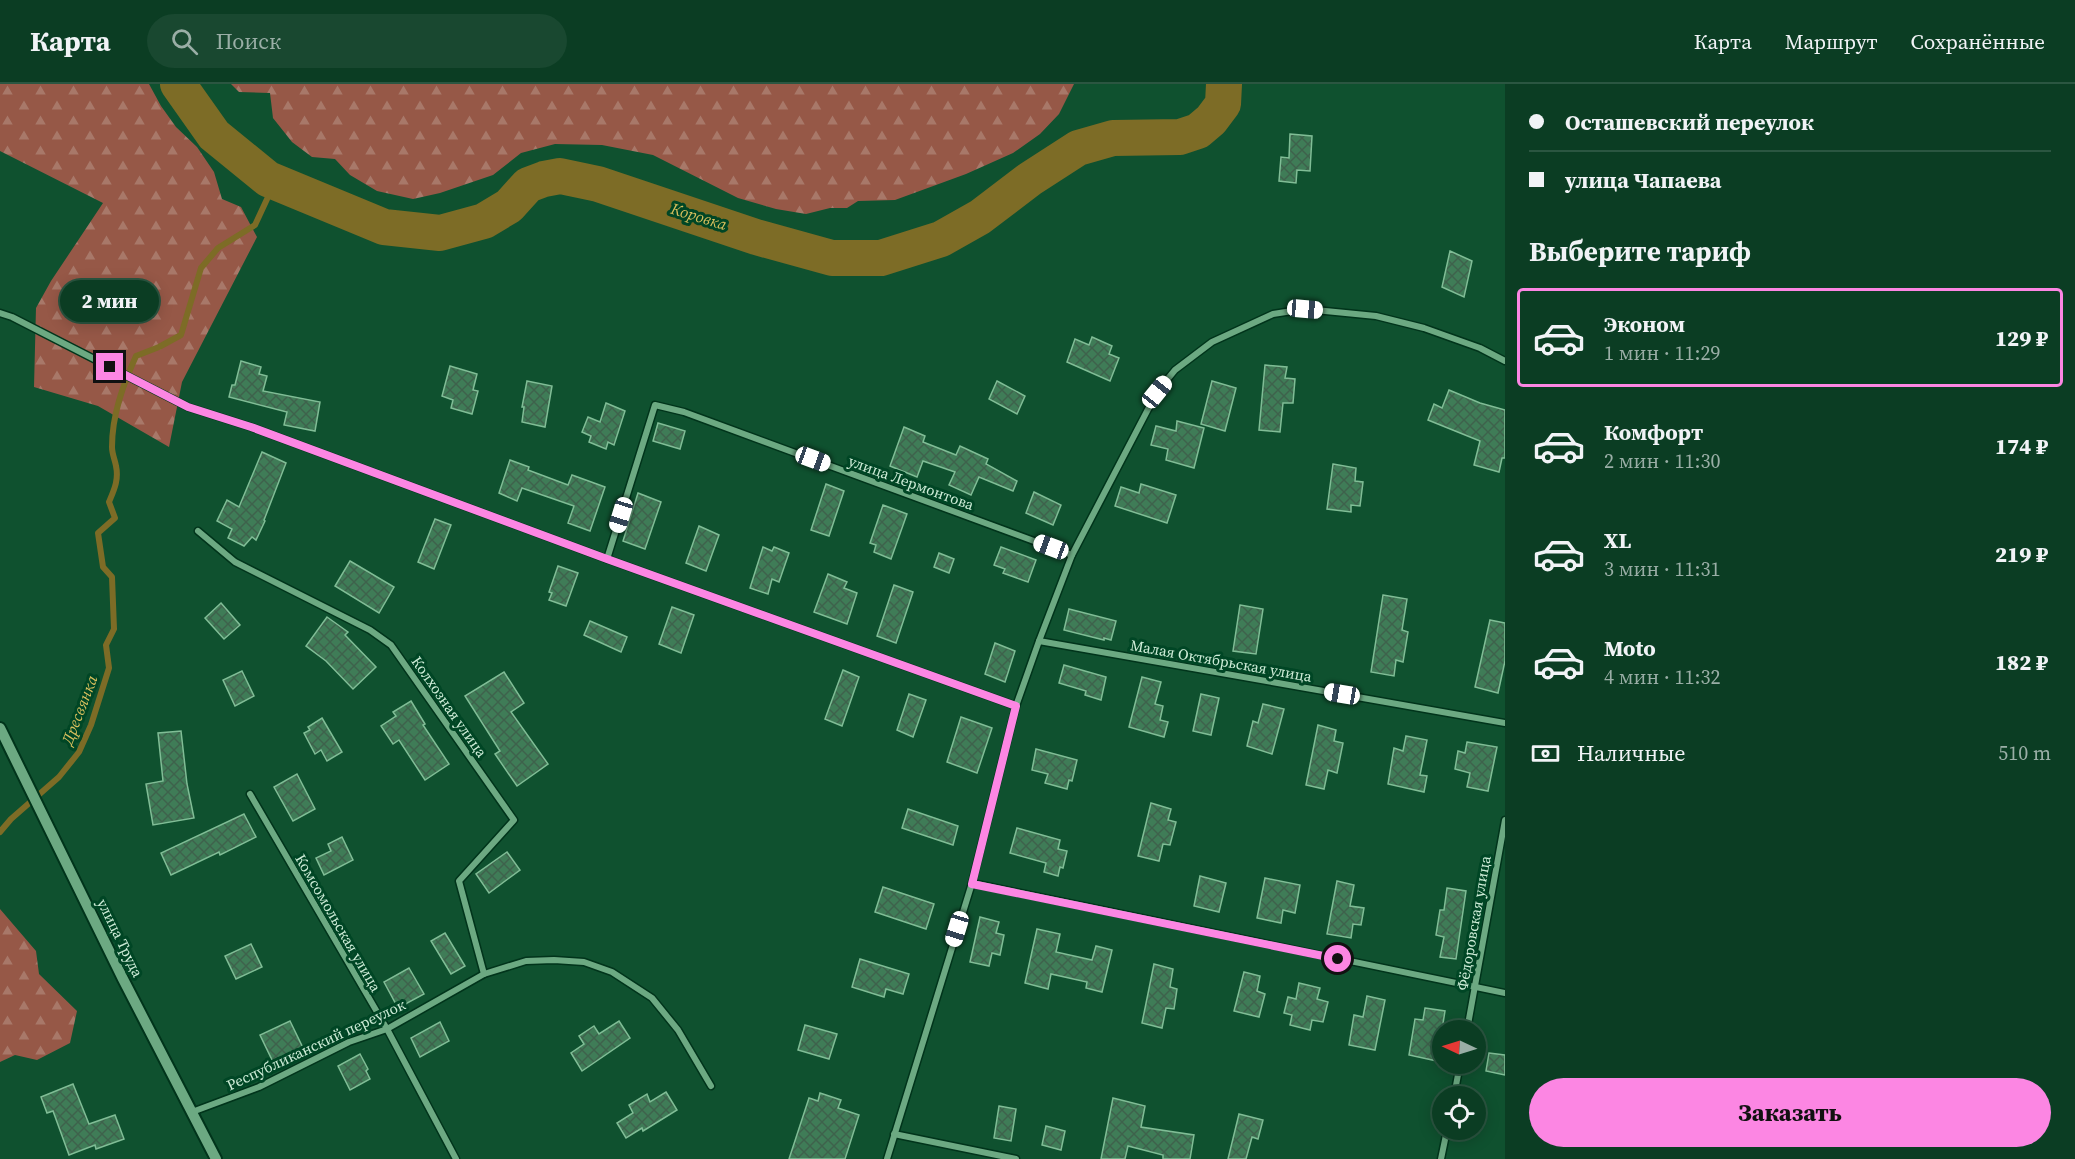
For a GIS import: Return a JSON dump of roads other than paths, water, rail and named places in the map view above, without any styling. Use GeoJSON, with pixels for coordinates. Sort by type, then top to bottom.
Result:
{"type":"FeatureCollection","features":[{"type":"Feature","properties":{"kind":"street"},"geometry":{"type":"LineString","coordinates":[[887,1159],[972,884],[1016,706],[1072,555],[1157,392],[1175,370],[1212,342],[1273,314],[1305,309],[1376,316],[1424,328],[1480,348],[1505,361]]}},
{"type":"Feature","properties":{"kind":"street"},"geometry":{"type":"LineString","coordinates":[[0,313],[188,407],[251,427],[607,559],[1016,706]]}},
{"type":"Feature","properties":{"kind":"street","name":"улица Лермонтова"},"geometry":{"type":"LineString","coordinates":[[607,559],[656,405],[684,412],[1072,555]]}},
{"type":"Feature","properties":{"kind":"street","name":"Колхозная улица"},"geometry":{"type":"LineString","coordinates":[[198,531],[235,562],[370,630],[391,645],[514,820],[459,881],[484,974]]}},
{"type":"Feature","properties":{"kind":"street","name":"Малая Октябрьская улица"},"geometry":{"type":"LineString","coordinates":[[1039,641],[1505,723]]}},
{"type":"Feature","properties":{"kind":"street","name":"улица Труда"},"geometry":{"type":"LineString","coordinates":[[0,728],[118,969],[216,1159]]}},
{"type":"Feature","properties":{"kind":"street","name":"Комсомольская улица"},"geometry":{"type":"LineString","coordinates":[[250,794],[387,1029],[456,1159]]}},
{"type":"Feature","properties":{"kind":"street","name":"Фёдоровская улица"},"geometry":{"type":"LineString","coordinates":[[1469,1020],[1505,820]]}},
{"type":"Feature","properties":{"kind":"street"},"geometry":{"type":"LineString","coordinates":[[972,884],[1505,993]]}},
{"type":"Feature","properties":{"kind":"street","name":"Республиканский переулок"},"geometry":{"type":"LineString","coordinates":[[192,1112],[259,1087],[349,1042],[387,1029],[484,974],[526,961],[584,962],[612,972],[652,998],[678,1030],[711,1086]]}},
{"type":"Feature","properties":{"kind":"street"},"geometry":{"type":"LineString","coordinates":[[894,1134],[1016,1159]]}},
{"type":"Feature","properties":{"kind":"street"},"geometry":{"type":"LineString","coordinates":[[1441,1159],[1445,1140]]}},
{"type":"Feature","properties":{"kind":"waterway","name":"Коровка"},"geometry":{"type":"LineString","coordinates":[[178,84],[214,135],[268,179],[384,227],[440,233],[484,221],[509,206],[528,185],[560,176],[598,184],[756,237],[832,258],[881,258],[941,239],[980,217],[1030,179],[1078,148],[1113,138],[1180,137],[1198,131],[1211,120],[1223,104],[1224,84]]}},
{"type":"Feature","properties":{"kind":"waterway","name":"Дресвянка"},"geometry":{"type":"LineString","coordinates":[[0,832],[11,819],[59,777],[79,752],[91,725],[109,668],[106,645],[114,629],[112,577],[103,567],[98,533],[115,518],[109,502],[117,476],[112,450],[112,435],[119,400],[131,367],[136,356],[181,335],[201,268],[218,248],[255,225],[268,197],[268,179]]}}]}
